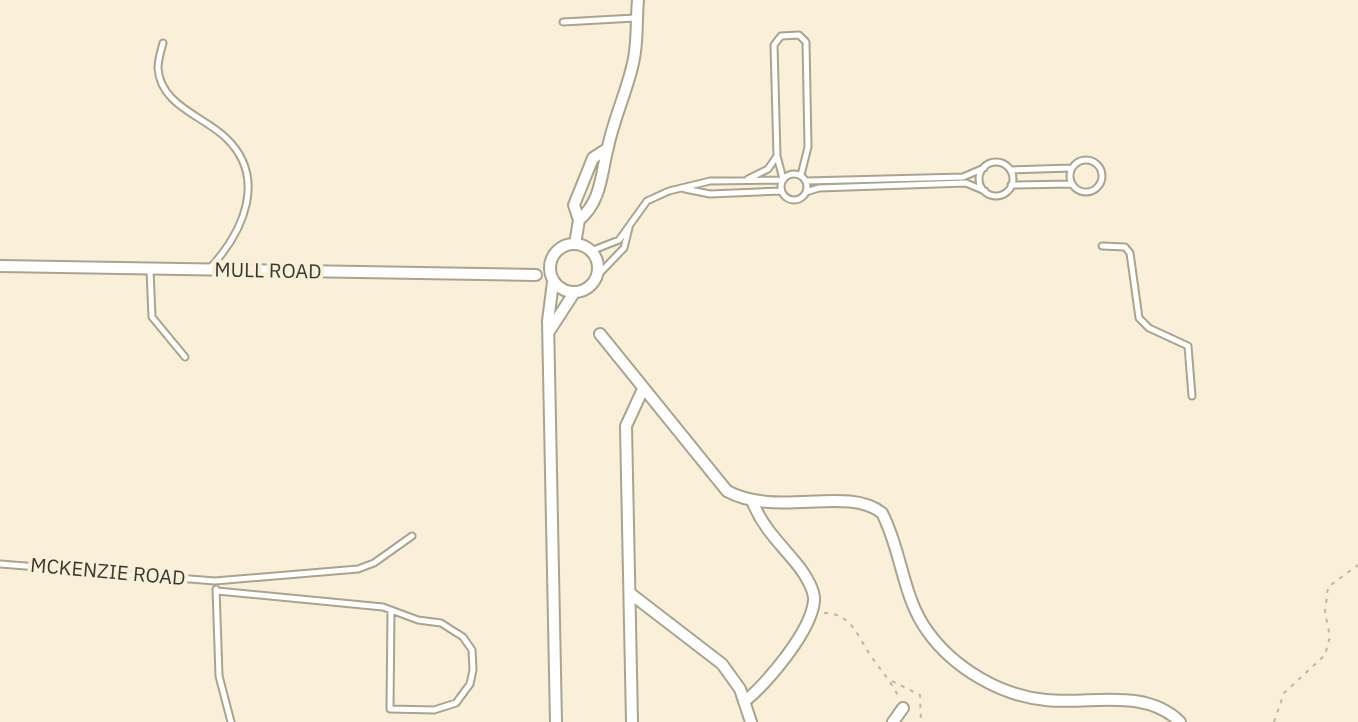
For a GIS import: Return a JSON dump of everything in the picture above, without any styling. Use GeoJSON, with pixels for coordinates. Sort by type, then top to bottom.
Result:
{"type":"FeatureCollection","features":[{"type":"Feature","properties":{"kind":"street"},"geometry":{"type":"LineString","coordinates":[[579,220],[592,207],[607,162],[607,149],[634,59],[638,0]]}},
{"type":"Feature","properties":{"kind":"street"},"geometry":{"type":"LineString","coordinates":[[575,244],[579,220],[574,205],[593,158],[607,149]]}},
{"type":"Feature","properties":{"kind":"street"},"geometry":{"type":"LineString","coordinates":[[550,330],[574,293],[587,288],[596,277],[598,263],[591,251],[575,244],[560,248],[551,260],[553,282],[548,308],[556,722]]}},
{"type":"Feature","properties":{"kind":"street","name":"MULL ROAD"},"geometry":{"type":"LineString","coordinates":[[0,266],[536,275]]}},
{"type":"Feature","properties":{"kind":"street"},"geometry":{"type":"LineString","coordinates":[[553,282],[574,293]]}},
{"type":"Feature","properties":{"kind":"street"},"geometry":{"type":"LineString","coordinates":[[600,334],[727,491],[753,503],[859,501],[876,509],[888,525],[910,600],[926,629],[958,663],[1001,689],[1046,700],[1155,704],[1180,722]]}},
{"type":"Feature","properties":{"kind":"street"},"geometry":{"type":"LineString","coordinates":[[632,722],[626,426],[643,389]]}},
{"type":"Feature","properties":{"kind":"street"},"geometry":{"type":"LineString","coordinates":[[744,702],[765,685],[811,613],[814,594],[802,570],[762,524],[753,503]]}},
{"type":"Feature","properties":{"kind":"street"},"geometry":{"type":"LineString","coordinates":[[631,594],[722,664],[744,702],[751,722]]}},
{"type":"Feature","properties":{"kind":"street"},"geometry":{"type":"LineString","coordinates":[[893,722],[903,708]]}},
{"type":"Feature","properties":{"kind":"lane"},"geometry":{"type":"LineString","coordinates":[[563,22],[636,18]]}},
{"type":"Feature","properties":{"kind":"lane"},"geometry":{"type":"LineString","coordinates":[[781,191],[777,156],[775,42],[781,36],[799,35],[806,42],[808,147],[801,175]]}},
{"type":"Feature","properties":{"kind":"lane"},"geometry":{"type":"LineString","coordinates":[[163,43],[158,69],[169,94],[185,112],[223,135],[238,152],[249,175],[249,198],[238,229],[227,249],[208,270]]}},
{"type":"Feature","properties":{"kind":"lane"},"geometry":{"type":"LineString","coordinates":[[747,180],[768,169],[777,156]]}},
{"type":"Feature","properties":{"kind":"lane"},"geometry":{"type":"LineString","coordinates":[[684,189],[710,194],[781,191],[793,200],[819,188],[966,183],[999,196],[1011,185],[1071,184],[1080,192],[1091,192],[1099,186],[1102,176],[1099,166],[1090,160],[1079,161],[1072,168],[1071,184]]}},
{"type":"Feature","properties":{"kind":"lane"},"geometry":{"type":"LineString","coordinates":[[806,181],[959,177],[1000,163],[1010,170],[1072,168]]}},
{"type":"Feature","properties":{"kind":"lane"},"geometry":{"type":"LineString","coordinates":[[984,168],[980,180],[985,191]]}},
{"type":"Feature","properties":{"kind":"lane"},"geometry":{"type":"LineString","coordinates":[[1010,170],[1011,185]]}},
{"type":"Feature","properties":{"kind":"lane"},"geometry":{"type":"LineString","coordinates":[[591,251],[613,245],[647,201],[710,181],[747,180],[760,183],[782,180],[791,174],[801,175],[806,181],[806,192]]}},
{"type":"Feature","properties":{"kind":"lane"},"geometry":{"type":"LineString","coordinates":[[596,277],[624,248],[629,227]]}},
{"type":"Feature","properties":{"kind":"lane"},"geometry":{"type":"LineString","coordinates":[[1102,246],[1128,250],[1139,318],[1149,328],[1188,346],[1192,396]]}},
{"type":"Feature","properties":{"kind":"lane"},"geometry":{"type":"LineString","coordinates":[[150,269],[152,317],[185,357]]}},
{"type":"Feature","properties":{"kind":"lane","name":"MCKENZIE ROAD"},"geometry":{"type":"LineString","coordinates":[[0,564],[215,581],[358,569],[374,563],[412,536]]}},
{"type":"Feature","properties":{"kind":"lane"},"geometry":{"type":"LineString","coordinates":[[215,581],[219,676],[231,722]]}},
{"type":"Feature","properties":{"kind":"lane"},"geometry":{"type":"LineString","coordinates":[[217,591],[391,610],[441,623],[463,637],[472,650],[470,684],[456,703],[434,710],[390,709],[391,610]]}},
{"type":"Feature","properties":{"kind":"path"},"geometry":{"type":"LineString","coordinates":[[1274,722],[1284,693],[1325,655],[1330,637],[1325,612],[1328,587],[1358,565]]}},
{"type":"Feature","properties":{"kind":"path"},"geometry":{"type":"LineString","coordinates":[[811,613],[836,613],[850,623],[891,680],[903,708]]}},
{"type":"Feature","properties":{"kind":"path"},"geometry":{"type":"LineString","coordinates":[[891,680],[920,695],[921,722]]}}]}
